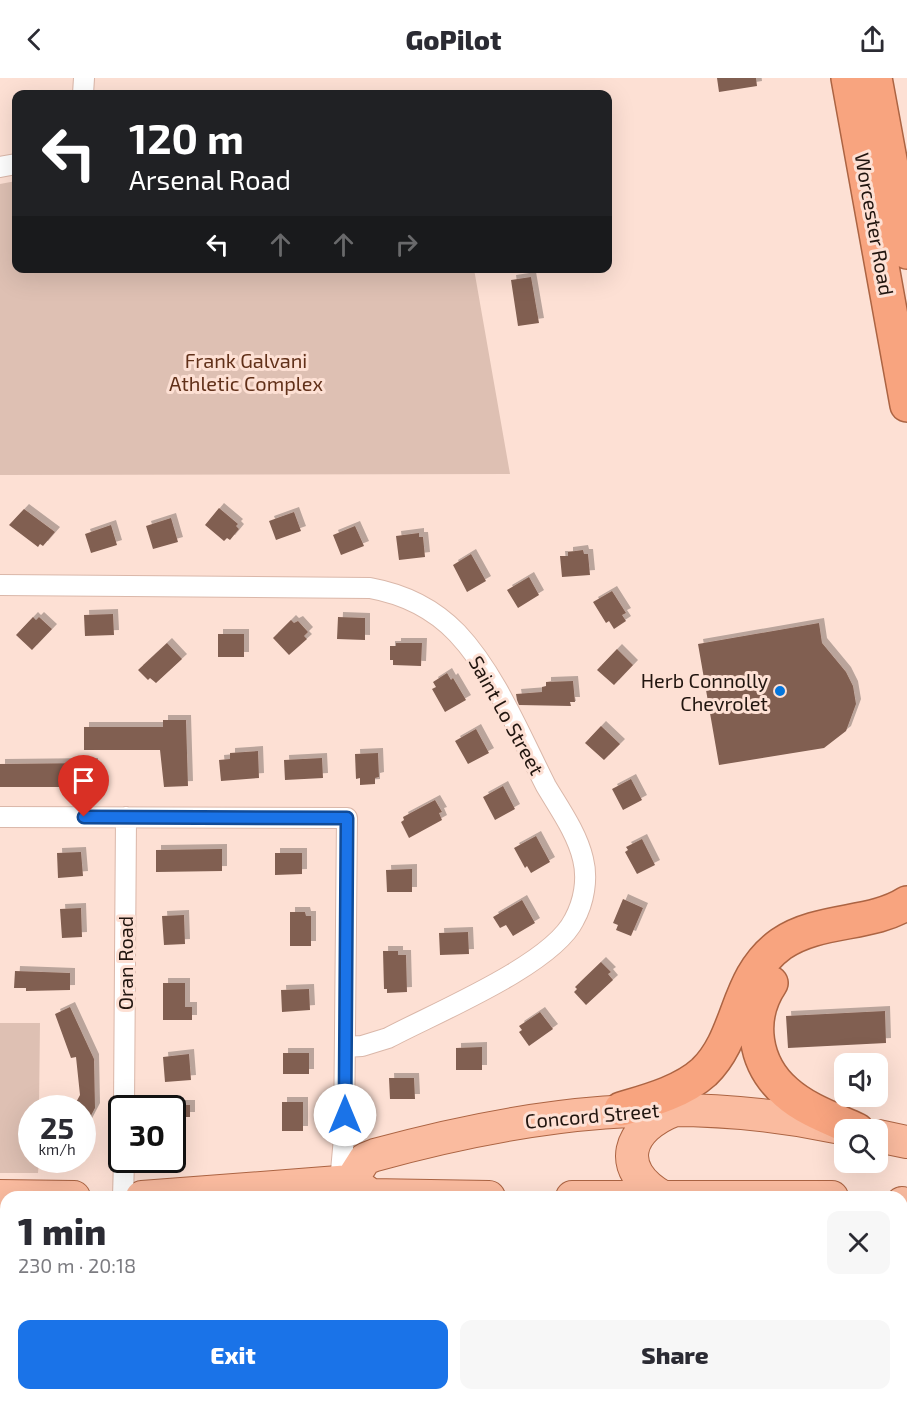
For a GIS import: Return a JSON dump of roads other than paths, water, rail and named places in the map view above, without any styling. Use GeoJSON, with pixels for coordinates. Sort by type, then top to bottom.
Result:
{"type":"FeatureCollection","features":[{"type":"Feature","properties":{"kind":"highway","name":"Worcester Road"},"geometry":{"type":"LineString","coordinates":[[848,78],[907,405]]}},
{"type":"Feature","properties":{"kind":"highway","name":"Worcester Road"},"geometry":{"type":"LineString","coordinates":[[875,78],[907,252]]}},
{"type":"Feature","properties":{"kind":"highway"},"geometry":{"type":"LineString","coordinates":[[621,1109],[668,1093],[702,1073],[723,1045],[751,977],[781,945],[817,928],[883,913],[907,903]]}},
{"type":"Feature","properties":{"kind":"highway"},"geometry":{"type":"LineString","coordinates":[[834,1119],[806,1106],[787,1093],[771,1076],[760,1056],[756,1037],[757,1013],[766,991],[778,974],[794,958],[837,942],[907,930]]}},
{"type":"Feature","properties":{"kind":"main road","name":"Concord Street"},"geometry":{"type":"LineString","coordinates":[[345,1182],[365,1159],[404,1147],[510,1123],[621,1109],[679,1108],[784,1117],[834,1127]]}},
{"type":"Feature","properties":{"kind":"main road"},"geometry":{"type":"LineString","coordinates":[[653,1191],[637,1178],[633,1160],[633,1144],[641,1129],[652,1120],[679,1108]]}},
{"type":"Feature","properties":{"kind":"main road"},"geometry":{"type":"LineString","coordinates":[[888,1138],[907,1143]]}},
{"type":"Feature","properties":{"kind":"main road"},"geometry":{"type":"LineString","coordinates":[[223,1191],[345,1182],[363,1191]]}},
{"type":"Feature","properties":{"kind":"street","name":"Saint Lo Street"},"geometry":{"type":"LineString","coordinates":[[0,585],[370,588],[398,595],[426,608],[457,633],[471,650],[493,685],[577,843],[585,873],[580,906],[566,935],[531,963],[388,1038],[362,1046],[345,1047]]}},
{"type":"Feature","properties":{"kind":"street"},"geometry":{"type":"LineString","coordinates":[[0,817],[347,818],[345,1182]]}},
{"type":"Feature","properties":{"kind":"street","name":"Oran Road"},"geometry":{"type":"LineString","coordinates":[[124,1095],[126,817]]}},
{"type":"Feature","properties":{"kind":"street"},"geometry":{"type":"LineString","coordinates":[[123,1173],[123,1191]]}},
{"type":"Feature","properties":{"kind":"place","name":"Herb Connolly Chevrolet"},"geometry":{"type":"Point","coordinates":[780,691]}},
{"type":"Feature","properties":{"kind":"park label","name":"Frank Galvani Athletic Complex"},"geometry":{"type":"Point","coordinates":[246,372]}}]}
